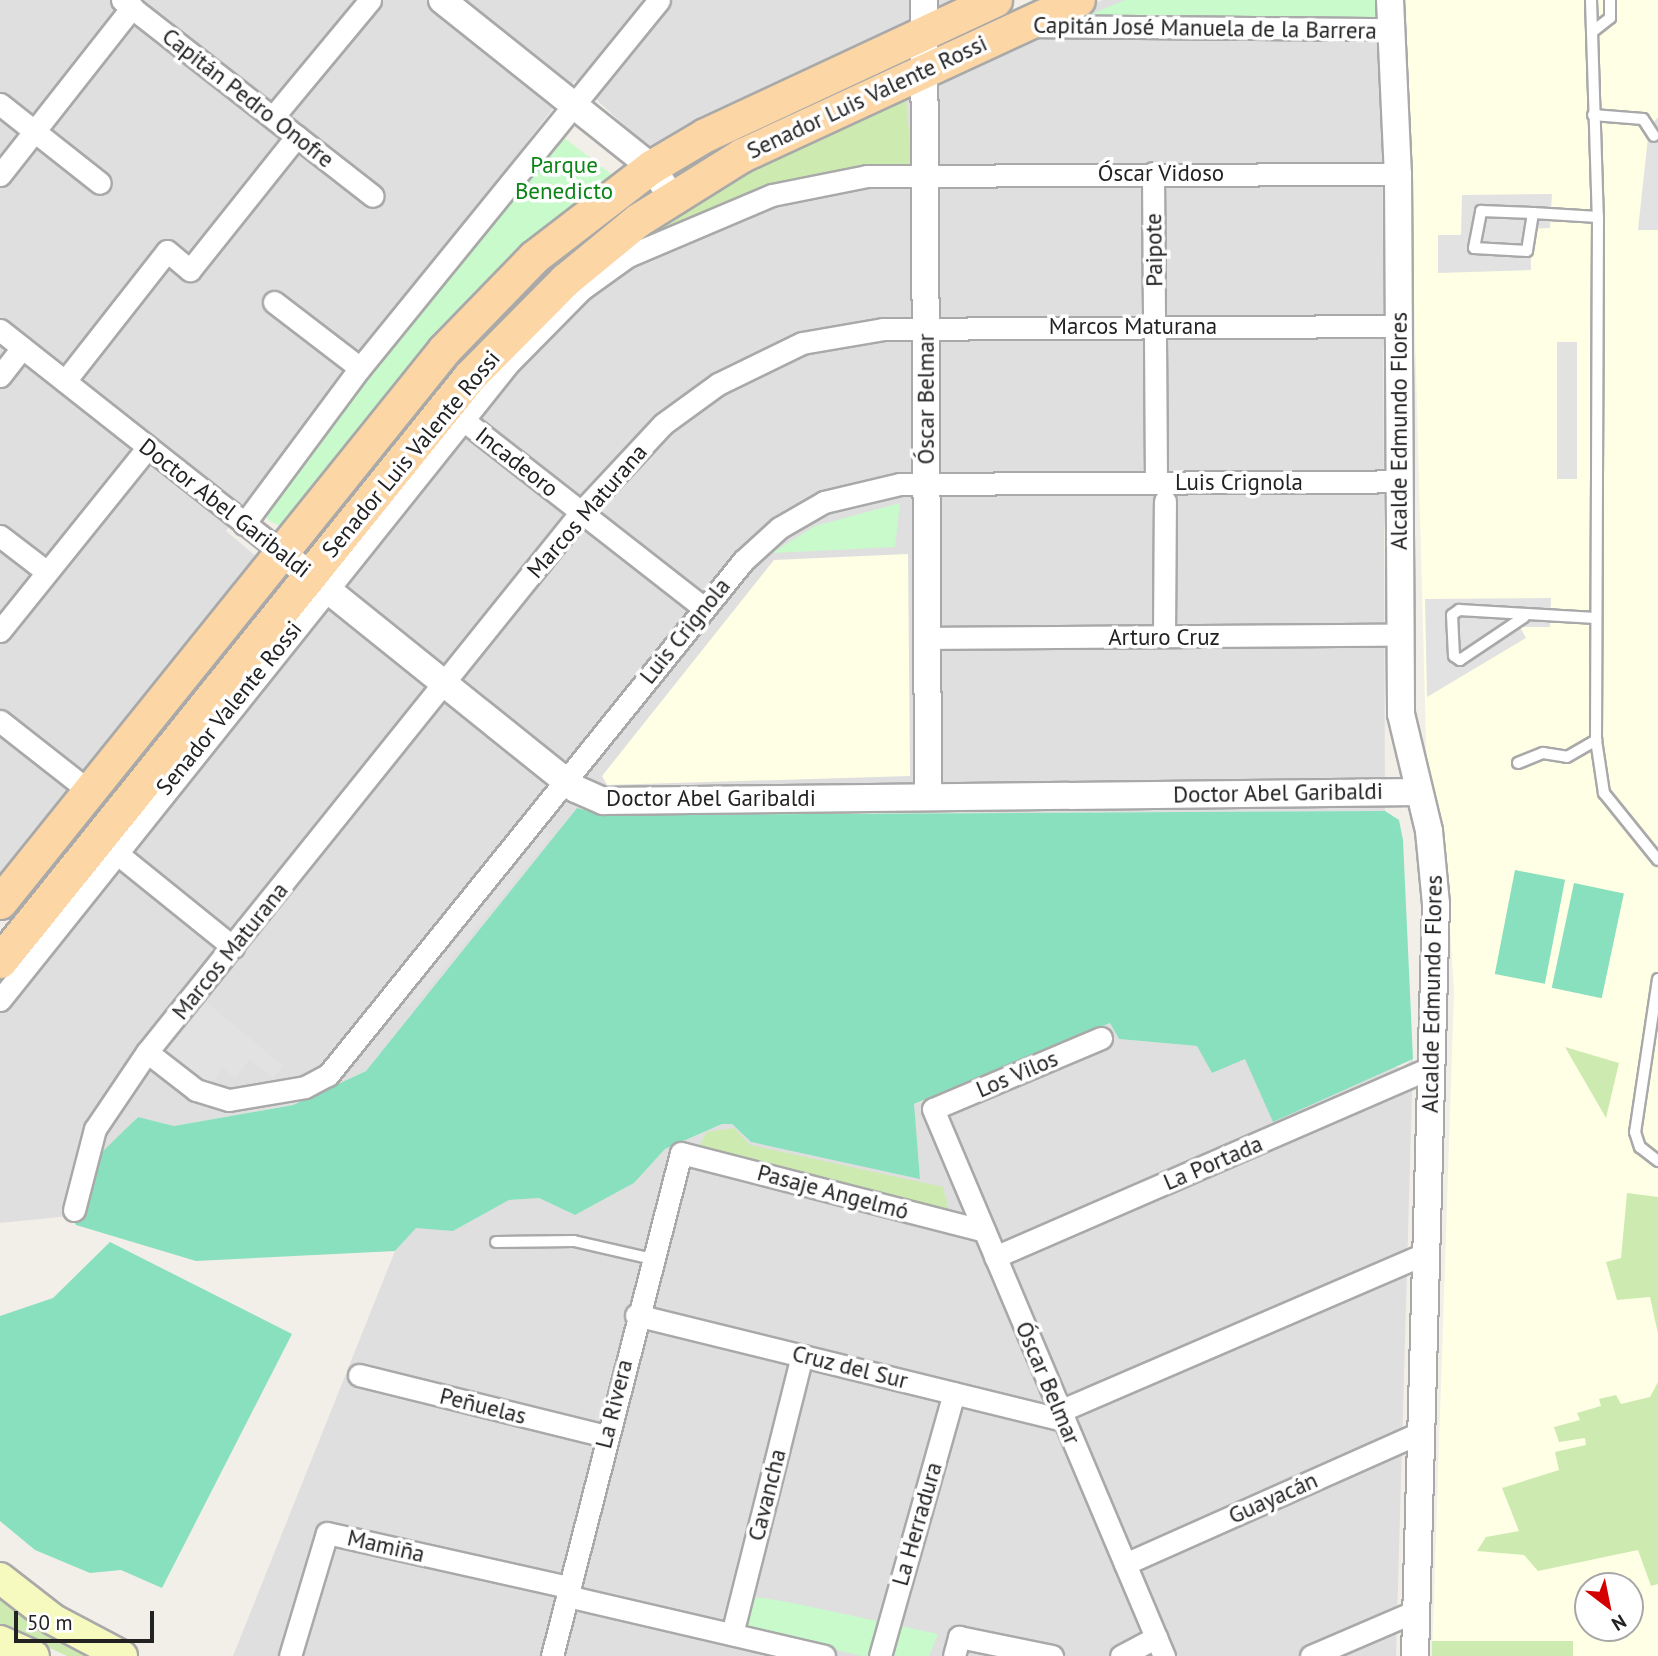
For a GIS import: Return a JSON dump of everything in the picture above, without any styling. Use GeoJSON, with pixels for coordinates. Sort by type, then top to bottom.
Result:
{"type":"FeatureCollection","features":[{"type":"Feature","properties":{"kind":"main road","name":"Senador Luis Valente Rossi"},"geometry":{"type":"LineString","coordinates":[[0,902],[484,306],[567,228],[651,167],[924,15],[995,0]]}},
{"type":"Feature","properties":{"kind":"main road","name":"Senador Luis Valente Rossi"},"geometry":{"type":"LineString","coordinates":[[0,961],[318,582],[470,376],[565,280],[672,197],[771,139],[1078,0]]}},
{"type":"Feature","properties":{"kind":"main road"},"geometry":{"type":"LineString","coordinates":[[0,1578],[54,1619],[122,1656]]}},
{"type":"Feature","properties":{"kind":"main road"},"geometry":{"type":"LineString","coordinates":[[0,1641],[34,1656]]}},
{"type":"Feature","properties":{"kind":"street"},"geometry":{"type":"LineString","coordinates":[[273,117],[370,0]]}},
{"type":"Feature","properties":{"kind":"street"},"geometry":{"type":"LineString","coordinates":[[442,0],[651,167],[672,197]]}},
{"type":"Feature","properties":{"kind":"street"},"geometry":{"type":"LineString","coordinates":[[244,524],[360,368],[659,0]]}},
{"type":"Feature","properties":{"kind":"street","name":"Alcalde Edmundo Flores"},"geometry":{"type":"LineString","coordinates":[[1390,0],[1398,174],[1400,635],[1403,733],[1436,883],[1415,1656]]}},
{"type":"Feature","properties":{"kind":"street"},"geometry":{"type":"LineString","coordinates":[[0,175],[127,4]]}},
{"type":"Feature","properties":{"kind":"street","name":"Capitán Pedro Onofre"},"geometry":{"type":"LineString","coordinates":[[127,4],[373,196]]}},
{"type":"Feature","properties":{"kind":"street","name":"Óscar Belmar"},"geometry":{"type":"LineString","coordinates":[[924,15],[928,797]]}},
{"type":"Feature","properties":{"kind":"street","name":"Capitán José Manuela de la Barrera"},"geometry":{"type":"LineString","coordinates":[[1019,26],[1391,29]]}},
{"type":"Feature","properties":{"kind":"street"},"geometry":{"type":"LineString","coordinates":[[0,104],[100,183]]}},
{"type":"Feature","properties":{"kind":"street"},"geometry":{"type":"LineString","coordinates":[[65,381],[167,251],[190,270],[297,136]]}},
{"type":"Feature","properties":{"kind":"street","name":"Óscar Vidoso"},"geometry":{"type":"LineString","coordinates":[[925,173],[1398,174]]}},
{"type":"Feature","properties":{"kind":"street","name":"Senador Valente Rossi"},"geometry":{"type":"LineString","coordinates":[[0,1000],[318,582],[559,309],[628,256],[772,195],[867,176],[925,173]]}},
{"type":"Feature","properties":{"kind":"street","name":"Paipote"},"geometry":{"type":"LineString","coordinates":[[1153,173],[1164,636]]}},
{"type":"Feature","properties":{"kind":"street"},"geometry":{"type":"LineString","coordinates":[[274,302],[360,368]]}},
{"type":"Feature","properties":{"kind":"street","name":"Marcos Maturana"},"geometry":{"type":"LineString","coordinates":[[74,1210],[95,1129],[147,1052],[581,512],[663,424],[748,367],[829,335],[926,328],[1155,331],[1399,326]]}},
{"type":"Feature","properties":{"kind":"street","name":"Doctor Abel Garibaldi"},"geometry":{"type":"LineString","coordinates":[[0,330],[565,779],[603,800],[1418,792]]}},
{"type":"Feature","properties":{"kind":"street"},"geometry":{"type":"LineString","coordinates":[[0,376],[23,348]]}},
{"type":"Feature","properties":{"kind":"street","name":"Incadeoro"},"geometry":{"type":"LineString","coordinates":[[462,419],[704,608]]}},
{"type":"Feature","properties":{"kind":"street"},"geometry":{"type":"LineString","coordinates":[[0,631],[148,447]]}},
{"type":"Feature","properties":{"kind":"street","name":"Luis Crignola"},"geometry":{"type":"LineString","coordinates":[[147,1052],[217,1098],[321,1080],[754,549],[807,510],[860,490],[926,483],[1161,492],[1399,481]]}},
{"type":"Feature","properties":{"kind":"street"},"geometry":{"type":"LineString","coordinates":[[0,536],[47,572]]}},
{"type":"Feature","properties":{"kind":"street","name":"Arturo Cruz"},"geometry":{"type":"LineString","coordinates":[[927,638],[1400,635]]}},
{"type":"Feature","properties":{"kind":"street"},"geometry":{"type":"LineString","coordinates":[[0,721],[89,791]]}},
{"type":"Feature","properties":{"kind":"street"},"geometry":{"type":"LineString","coordinates":[[114,850],[233,947]]}},
{"type":"Feature","properties":{"kind":"street","name":"Los Vilos"},"geometry":{"type":"LineString","coordinates":[[933,1110],[1101,1038]]}},
{"type":"Feature","properties":{"kind":"street","name":"La Portada"},"geometry":{"type":"LineString","coordinates":[[995,1257],[1430,1069]]}},
{"type":"Feature","properties":{"kind":"street","name":"Óscar Belmar"},"geometry":{"type":"LineString","coordinates":[[933,1110],[1160,1646]]}},
{"type":"Feature","properties":{"kind":"street","name":"Pasaje Angelmó"},"geometry":{"type":"LineString","coordinates":[[681,1153],[984,1231]]}},
{"type":"Feature","properties":{"kind":"street","name":"La Rivera"},"geometry":{"type":"LineString","coordinates":[[552,1656],[636,1315],[681,1153]]}},
{"type":"Feature","properties":{"kind":"street"},"geometry":{"type":"LineString","coordinates":[[1062,1416],[1426,1253]]}},
{"type":"Feature","properties":{"kind":"street","name":"Cruz del Sur"},"geometry":{"type":"LineString","coordinates":[[636,1315],[954,1393],[1062,1416]]}},
{"type":"Feature","properties":{"kind":"street","name":"Cavancha"},"geometry":{"type":"LineString","coordinates":[[732,1634],[802,1356]]}},
{"type":"Feature","properties":{"kind":"street","name":"Peñuelas"},"geometry":{"type":"LineString","coordinates":[[359,1376],[606,1436]]}},
{"type":"Feature","properties":{"kind":"street","name":"La Herradura"},"geometry":{"type":"LineString","coordinates":[[880,1656],[954,1393]]}},
{"type":"Feature","properties":{"kind":"street","name":"Guayacán"},"geometry":{"type":"LineString","coordinates":[[1125,1564],[1421,1432]]}},
{"type":"Feature","properties":{"kind":"street","name":"Mamiña"},"geometry":{"type":"LineString","coordinates":[[290,1656],[327,1534],[824,1656]]}},
{"type":"Feature","properties":{"kind":"street"},"geometry":{"type":"LineString","coordinates":[[1311,1656],[1416,1611]]}},
{"type":"Feature","properties":{"kind":"street"},"geometry":{"type":"LineString","coordinates":[[954,1656],[959,1637],[1052,1656]]}},
{"type":"Feature","properties":{"kind":"street"},"geometry":{"type":"LineString","coordinates":[[1121,1656],[1160,1646]]}},
{"type":"Feature","properties":{"kind":"lane"},"geometry":{"type":"LineString","coordinates":[[1591,0],[1592,115],[1598,217],[1596,740],[1604,793],[1658,860]]}},
{"type":"Feature","properties":{"kind":"lane"},"geometry":{"type":"LineString","coordinates":[[1592,32],[1610,18],[1611,0]]}},
{"type":"Feature","properties":{"kind":"lane"},"geometry":{"type":"LineString","coordinates":[[1592,115],[1643,119],[1654,136]]}},
{"type":"Feature","properties":{"kind":"lane"},"geometry":{"type":"LineString","coordinates":[[1533,213],[1527,251],[1474,248],[1478,212],[1533,213],[1598,217]]}},
{"type":"Feature","properties":{"kind":"lane"},"geometry":{"type":"LineString","coordinates":[[1524,617],[1460,660],[1454,656],[1454,611],[1524,617],[1596,618]]}},
{"type":"Feature","properties":{"kind":"lane"},"geometry":{"type":"LineString","coordinates":[[1518,763],[1543,753],[1567,757],[1596,740]]}},
{"type":"Feature","properties":{"kind":"lane"},"geometry":{"type":"LineString","coordinates":[[1658,979],[1635,1132],[1640,1147],[1658,1161]]}},
{"type":"Feature","properties":{"kind":"lane"},"geometry":{"type":"LineString","coordinates":[[496,1242],[574,1241],[652,1259]]}},
{"type":"Feature","properties":{"kind":"shaded area"},"geometry":{"type":"Polygon","coordinates":[[[0,0],[969,0],[651,150],[575,80],[226,531],[258,558],[0,878],[0,0]]]}},
{"type":"Feature","properties":{"kind":"shaded area"},"geometry":{"type":"Polygon","coordinates":[[[1103,0],[1382,0],[1385,811],[605,815],[577,808],[366,1071],[293,1105],[174,1126],[137,1117],[70,1216],[0,1223],[0,975],[315,585],[645,222],[1017,34],[1103,0]]]}},
{"type":"Feature","properties":{"kind":"shaded area"},"geometry":{"type":"Polygon","coordinates":[[[1406,0],[1658,0],[1658,1656],[1432,1656],[1454,992],[1444,827],[1427,776],[1406,0]]]}},
{"type":"Feature","properties":{"kind":"shaded area"},"geometry":{"type":"Polygon","coordinates":[[[1658,117],[1658,230],[1638,230],[1649,128],[1658,117]]]}},
{"type":"Feature","properties":{"kind":"shaded area"},"geometry":{"type":"Polygon","coordinates":[[[1552,194],[1550,228],[1530,229],[1531,270],[1438,273],[1438,235],[1461,235],[1462,195],[1552,194]]]}},
{"type":"Feature","properties":{"kind":"shaded area"},"geometry":{"type":"Polygon","coordinates":[[[1557,342],[1577,342],[1577,479],[1557,479],[1557,342]]]}},
{"type":"Feature","properties":{"kind":"shaded area"},"geometry":{"type":"Polygon","coordinates":[[[908,554],[910,776],[607,785],[602,776],[774,560],[908,554]]]}},
{"type":"Feature","properties":{"kind":"shaded area"},"geometry":{"type":"Polygon","coordinates":[[[1551,598],[1550,627],[1520,627],[1526,638],[1427,697],[1425,599],[1551,598]]]}},
{"type":"Feature","properties":{"kind":"shaded area"},"geometry":{"type":"Polygon","coordinates":[[[542,826],[552,835],[413,1007],[394,1006],[542,826]]]}},
{"type":"Feature","properties":{"kind":"shaded area"},"geometry":{"type":"Polygon","coordinates":[[[206,1002],[283,1066],[273,1078],[250,1059],[235,1078],[223,1068],[207,1088],[164,1053],[206,1002]]]}},
{"type":"Feature","properties":{"kind":"shaded area"},"geometry":{"type":"Polygon","coordinates":[[[1110,1022],[1119,1039],[1197,1046],[1245,1059],[1402,1067],[1413,1059],[1396,1656],[233,1656],[395,1251],[416,1227],[453,1231],[509,1200],[539,1198],[575,1215],[634,1183],[665,1149],[722,1124],[732,1124],[751,1142],[920,1178],[913,1105],[1110,1022]]]}},
{"type":"Feature","properties":{"kind":"green space"},"geometry":{"type":"Polygon","coordinates":[[[1125,0],[1376,0],[1377,21],[1071,23],[1125,0]]]}},
{"type":"Feature","properties":{"kind":"green space"},"geometry":{"type":"Polygon","coordinates":[[[905,89],[912,163],[767,191],[636,245],[623,241],[725,178],[905,89]]]}},
{"type":"Feature","properties":{"kind":"green space","name":"Parque Benedicto"},"geometry":{"type":"Polygon","coordinates":[[[558,133],[611,174],[609,182],[465,317],[281,526],[269,521],[261,509],[558,133]]]}},
{"type":"Feature","properties":{"kind":"green space"},"geometry":{"type":"Polygon","coordinates":[[[900,503],[895,547],[772,553],[815,526],[900,503]]]}},
{"type":"Feature","properties":{"kind":"green space"},"geometry":{"type":"Polygon","coordinates":[[[261,590],[276,601],[31,939],[16,927],[261,590]]]}},
{"type":"Feature","properties":{"kind":"green space"},"geometry":{"type":"Polygon","coordinates":[[[577,808],[605,815],[1385,811],[1399,820],[1403,840],[1413,1059],[1273,1122],[1245,1059],[1212,1073],[1197,1046],[1119,1039],[1110,1023],[914,1104],[920,1179],[751,1142],[732,1124],[722,1124],[665,1149],[634,1183],[575,1215],[539,1198],[509,1200],[453,1231],[416,1228],[395,1251],[196,1261],[76,1225],[70,1216],[100,1154],[138,1117],[174,1126],[293,1105],[366,1071],[577,808]]]}},
{"type":"Feature","properties":{"kind":"green space"},"geometry":{"type":"Polygon","coordinates":[[[1515,870],[1565,880],[1545,984],[1495,974],[1515,870]]]}},
{"type":"Feature","properties":{"kind":"green space"},"geometry":{"type":"Polygon","coordinates":[[[1574,883],[1624,894],[1602,998],[1552,988],[1574,883]]]}},
{"type":"Feature","properties":{"kind":"green space"},"geometry":{"type":"Polygon","coordinates":[[[1565,1047],[1619,1063],[1606,1118],[1565,1047]]]}},
{"type":"Feature","properties":{"kind":"green space"},"geometry":{"type":"Polygon","coordinates":[[[734,1128],[750,1145],[943,1187],[951,1219],[698,1148],[707,1132],[734,1128]]]}},
{"type":"Feature","properties":{"kind":"green space"},"geometry":{"type":"Polygon","coordinates":[[[1627,1193],[1658,1197],[1658,1334],[1650,1297],[1617,1300],[1606,1262],[1621,1258],[1627,1193]]]}},
{"type":"Feature","properties":{"kind":"green space"},"geometry":{"type":"Polygon","coordinates":[[[110,1242],[292,1334],[162,1588],[121,1570],[90,1573],[35,1550],[0,1521],[0,1316],[53,1298],[110,1242]]]}},
{"type":"Feature","properties":{"kind":"green space"},"geometry":{"type":"Polygon","coordinates":[[[1658,1382],[1658,1584],[1651,1586],[1638,1550],[1538,1571],[1524,1555],[1477,1551],[1486,1537],[1519,1531],[1502,1488],[1559,1470],[1555,1452],[1586,1445],[1585,1438],[1559,1442],[1554,1427],[1580,1420],[1577,1413],[1601,1406],[1599,1399],[1616,1395],[1621,1404],[1650,1397],[1658,1382]]]}},
{"type":"Feature","properties":{"kind":"green space"},"geometry":{"type":"Polygon","coordinates":[[[0,1585],[116,1656],[67,1656],[0,1625],[0,1585]]]}},
{"type":"Feature","properties":{"kind":"green space"},"geometry":{"type":"Polygon","coordinates":[[[748,1596],[938,1634],[929,1656],[862,1656],[730,1625],[748,1596]]]}},
{"type":"Feature","properties":{"kind":"green space"},"geometry":{"type":"Polygon","coordinates":[[[1432,1641],[1573,1641],[1573,1656],[1432,1656],[1432,1641]]]}}]}
